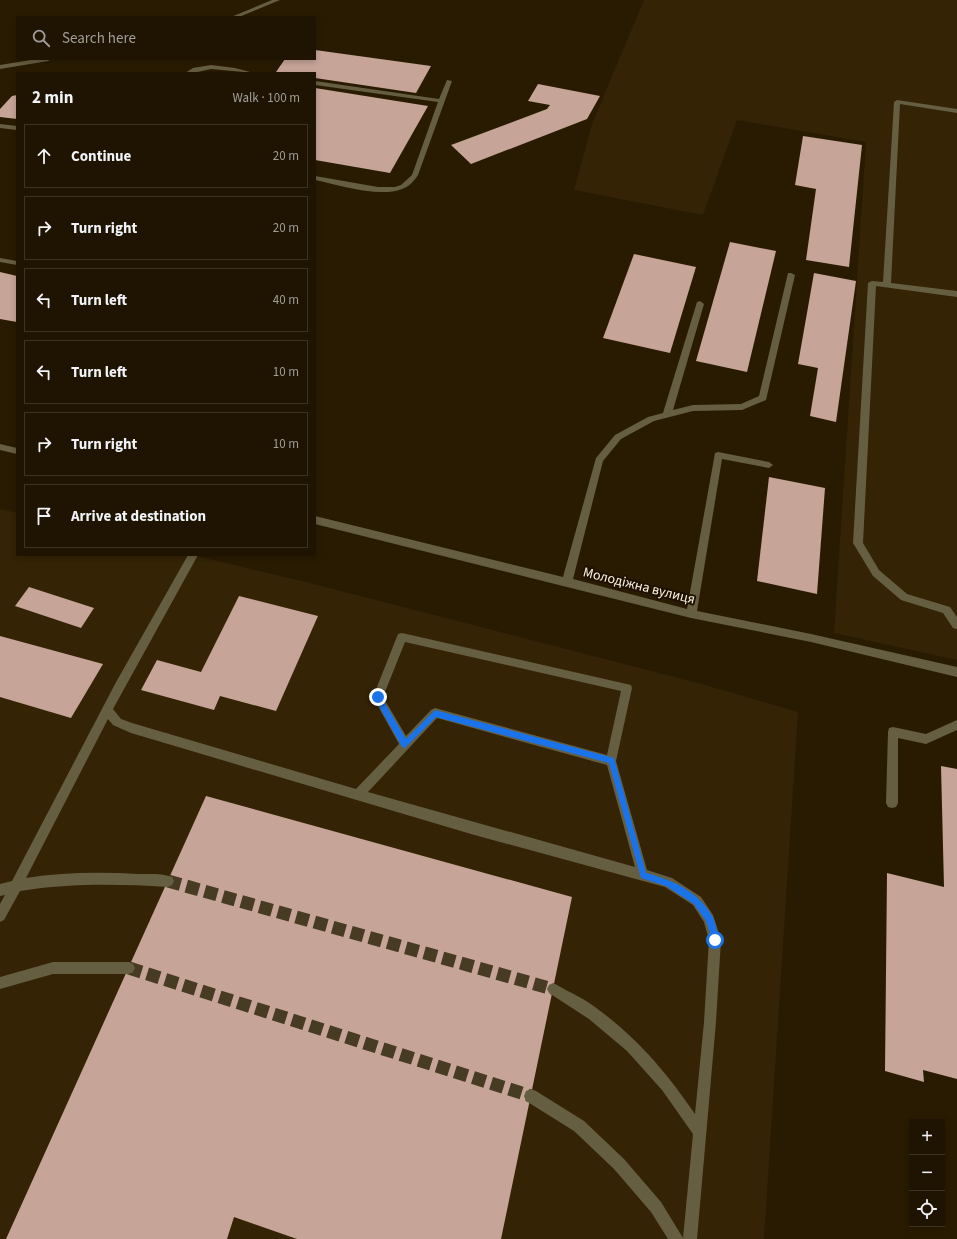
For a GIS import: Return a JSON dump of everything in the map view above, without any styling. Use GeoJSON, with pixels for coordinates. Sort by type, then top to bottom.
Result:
{"type":"FeatureCollection","features":[{"type":"Feature","properties":{"kind":"street"},"geometry":{"type":"LineString","coordinates":[[237,16],[277,0]]}},
{"type":"Feature","properties":{"kind":"street"},"geometry":{"type":"LineString","coordinates":[[0,67],[42,60]]}},
{"type":"Feature","properties":{"kind":"street"},"geometry":{"type":"LineString","coordinates":[[190,72],[195,69],[207,67],[244,72]]}},
{"type":"Feature","properties":{"kind":"street"},"geometry":{"type":"LineString","coordinates":[[316,178],[377,189],[395,189],[408,184],[415,176],[449,81]]}},
{"type":"Feature","properties":{"kind":"street"},"geometry":{"type":"LineString","coordinates":[[316,83],[441,101]]}},
{"type":"Feature","properties":{"kind":"street"},"geometry":{"type":"LineString","coordinates":[[887,285],[897,102],[957,111]]}},
{"type":"Feature","properties":{"kind":"street"},"geometry":{"type":"LineString","coordinates":[[0,126],[16,128]]}},
{"type":"Feature","properties":{"kind":"street"},"geometry":{"type":"LineString","coordinates":[[0,260],[16,263]]}},
{"type":"Feature","properties":{"kind":"street"},"geometry":{"type":"LineString","coordinates":[[568,582],[599,460],[618,437],[651,419],[693,408],[742,406],[763,398],[791,275]]}},
{"type":"Feature","properties":{"kind":"street"},"geometry":{"type":"LineString","coordinates":[[957,294],[872,283],[858,543],[876,573],[904,597],[946,610],[957,625]]}},
{"type":"Feature","properties":{"kind":"street"},"geometry":{"type":"LineString","coordinates":[[667,415],[700,304]]}},
{"type":"Feature","properties":{"kind":"street"},"geometry":{"type":"LineString","coordinates":[[0,447],[16,451]]}},
{"type":"Feature","properties":{"kind":"street"},"geometry":{"type":"LineString","coordinates":[[691,614],[718,455],[768,465]]}},
{"type":"Feature","properties":{"kind":"street","name":"Молодіжна вулиця"},"geometry":{"type":"LineString","coordinates":[[316,520],[568,582],[691,614],[811,638],[957,672]]}},
{"type":"Feature","properties":{"kind":"street"},"geometry":{"type":"LineString","coordinates":[[0,916],[108,710],[192,556]]}},
{"type":"Feature","properties":{"kind":"street"},"geometry":{"type":"LineString","coordinates":[[405,745],[378,697],[402,637],[627,688],[612,760],[643,876]]}},
{"type":"Feature","properties":{"kind":"street"},"geometry":{"type":"LineString","coordinates":[[108,710],[117,722],[131,728],[471,828],[668,882],[697,901],[709,919],[715,940],[690,1239]]}},
{"type":"Feature","properties":{"kind":"street"},"geometry":{"type":"LineString","coordinates":[[358,795],[435,713],[612,760]]}},
{"type":"Feature","properties":{"kind":"street"},"geometry":{"type":"LineString","coordinates":[[892,803],[893,732],[926,739],[957,725]]}},
{"type":"Feature","properties":{"kind":"street"},"geometry":{"type":"LineString","coordinates":[[0,890],[16,886],[92,877],[168,881]]}},
{"type":"Feature","properties":{"kind":"street"},"geometry":{"type":"LineString","coordinates":[[0,983],[53,968],[129,968]]}},
{"type":"Feature","properties":{"kind":"street"},"geometry":{"type":"LineString","coordinates":[[553,989],[594,1014],[632,1046],[667,1085],[700,1133]]}},
{"type":"Feature","properties":{"kind":"street"},"geometry":{"type":"LineString","coordinates":[[531,1096],[579,1126],[618,1164],[656,1207],[676,1239]]}},
{"type":"Feature","properties":{"kind":"shaded area"},"geometry":{"type":"Polygon","coordinates":[[[644,0],[957,0],[957,660],[834,633],[866,142],[737,120],[703,215],[574,190],[592,124],[644,0]]]}},
{"type":"Feature","properties":{"kind":"shaded area"},"geometry":{"type":"Polygon","coordinates":[[[0,509],[16,513],[16,556],[196,556],[306,582],[702,684],[798,712],[764,1239],[0,1239],[0,509]]]}},
{"type":"Feature","properties":{"kind":"building"},"geometry":{"type":"Polygon","coordinates":[[[316,50],[431,66],[416,93],[316,78],[316,72],[276,72],[284,60],[316,60],[316,50]]]}},
{"type":"Feature","properties":{"kind":"building"},"geometry":{"type":"Polygon","coordinates":[[[538,84],[600,96],[587,119],[471,164],[451,145],[547,109],[550,105],[528,101],[538,84]]]}},
{"type":"Feature","properties":{"kind":"building"},"geometry":{"type":"Polygon","coordinates":[[[316,88],[428,106],[390,173],[316,160],[316,88]]]}},
{"type":"Feature","properties":{"kind":"building"},"geometry":{"type":"Polygon","coordinates":[[[16,95],[16,119],[0,117],[0,109],[12,96],[16,95]]]}},
{"type":"Feature","properties":{"kind":"building"},"geometry":{"type":"Polygon","coordinates":[[[803,136],[862,145],[849,267],[806,260],[816,189],[795,185],[803,136]]]}},
{"type":"Feature","properties":{"kind":"building"},"geometry":{"type":"Polygon","coordinates":[[[730,242],[776,251],[747,372],[696,361],[730,242]]]}},
{"type":"Feature","properties":{"kind":"building"},"geometry":{"type":"Polygon","coordinates":[[[634,254],[696,267],[670,353],[603,338],[634,254]]]}},
{"type":"Feature","properties":{"kind":"building"},"geometry":{"type":"Polygon","coordinates":[[[0,272],[16,276],[16,322],[0,319],[0,272]]]}},
{"type":"Feature","properties":{"kind":"building"},"geometry":{"type":"Polygon","coordinates":[[[814,273],[856,281],[836,422],[810,416],[818,368],[798,364],[814,273]]]}},
{"type":"Feature","properties":{"kind":"building"},"geometry":{"type":"Polygon","coordinates":[[[769,477],[825,488],[817,594],[757,581],[769,477]]]}},
{"type":"Feature","properties":{"kind":"building"},"geometry":{"type":"Polygon","coordinates":[[[29,587],[94,608],[81,628],[15,606],[29,587]]]}},
{"type":"Feature","properties":{"kind":"building"},"geometry":{"type":"Polygon","coordinates":[[[239,596],[318,616],[276,711],[220,696],[214,710],[141,690],[157,660],[201,672],[239,596]]]}},
{"type":"Feature","properties":{"kind":"building"},"geometry":{"type":"Polygon","coordinates":[[[0,636],[103,664],[71,718],[0,697],[0,636]]]}},
{"type":"Feature","properties":{"kind":"building"},"geometry":{"type":"Polygon","coordinates":[[[941,766],[957,769],[957,1079],[923,1070],[924,1082],[885,1071],[887,873],[944,887],[941,766]]]}},
{"type":"Feature","properties":{"kind":"building"},"geometry":{"type":"Polygon","coordinates":[[[206,796],[572,897],[501,1239],[297,1239],[234,1217],[227,1239],[6,1239],[206,796]]]}},
{"type":"Feature","properties":{"kind":"tunnel"},"geometry":{"type":"LineString","coordinates":[[168,881],[553,989]]}},
{"type":"Feature","properties":{"kind":"tunnel"},"geometry":{"type":"LineString","coordinates":[[129,968],[531,1096]]}},
{"type":"Feature","properties":{"kind":"route"},"geometry":{"type":"LineString","coordinates":[[378,697],[405,745],[435,713],[612,760],[643,876],[668,882],[697,901],[709,919],[715,940]]}}]}
